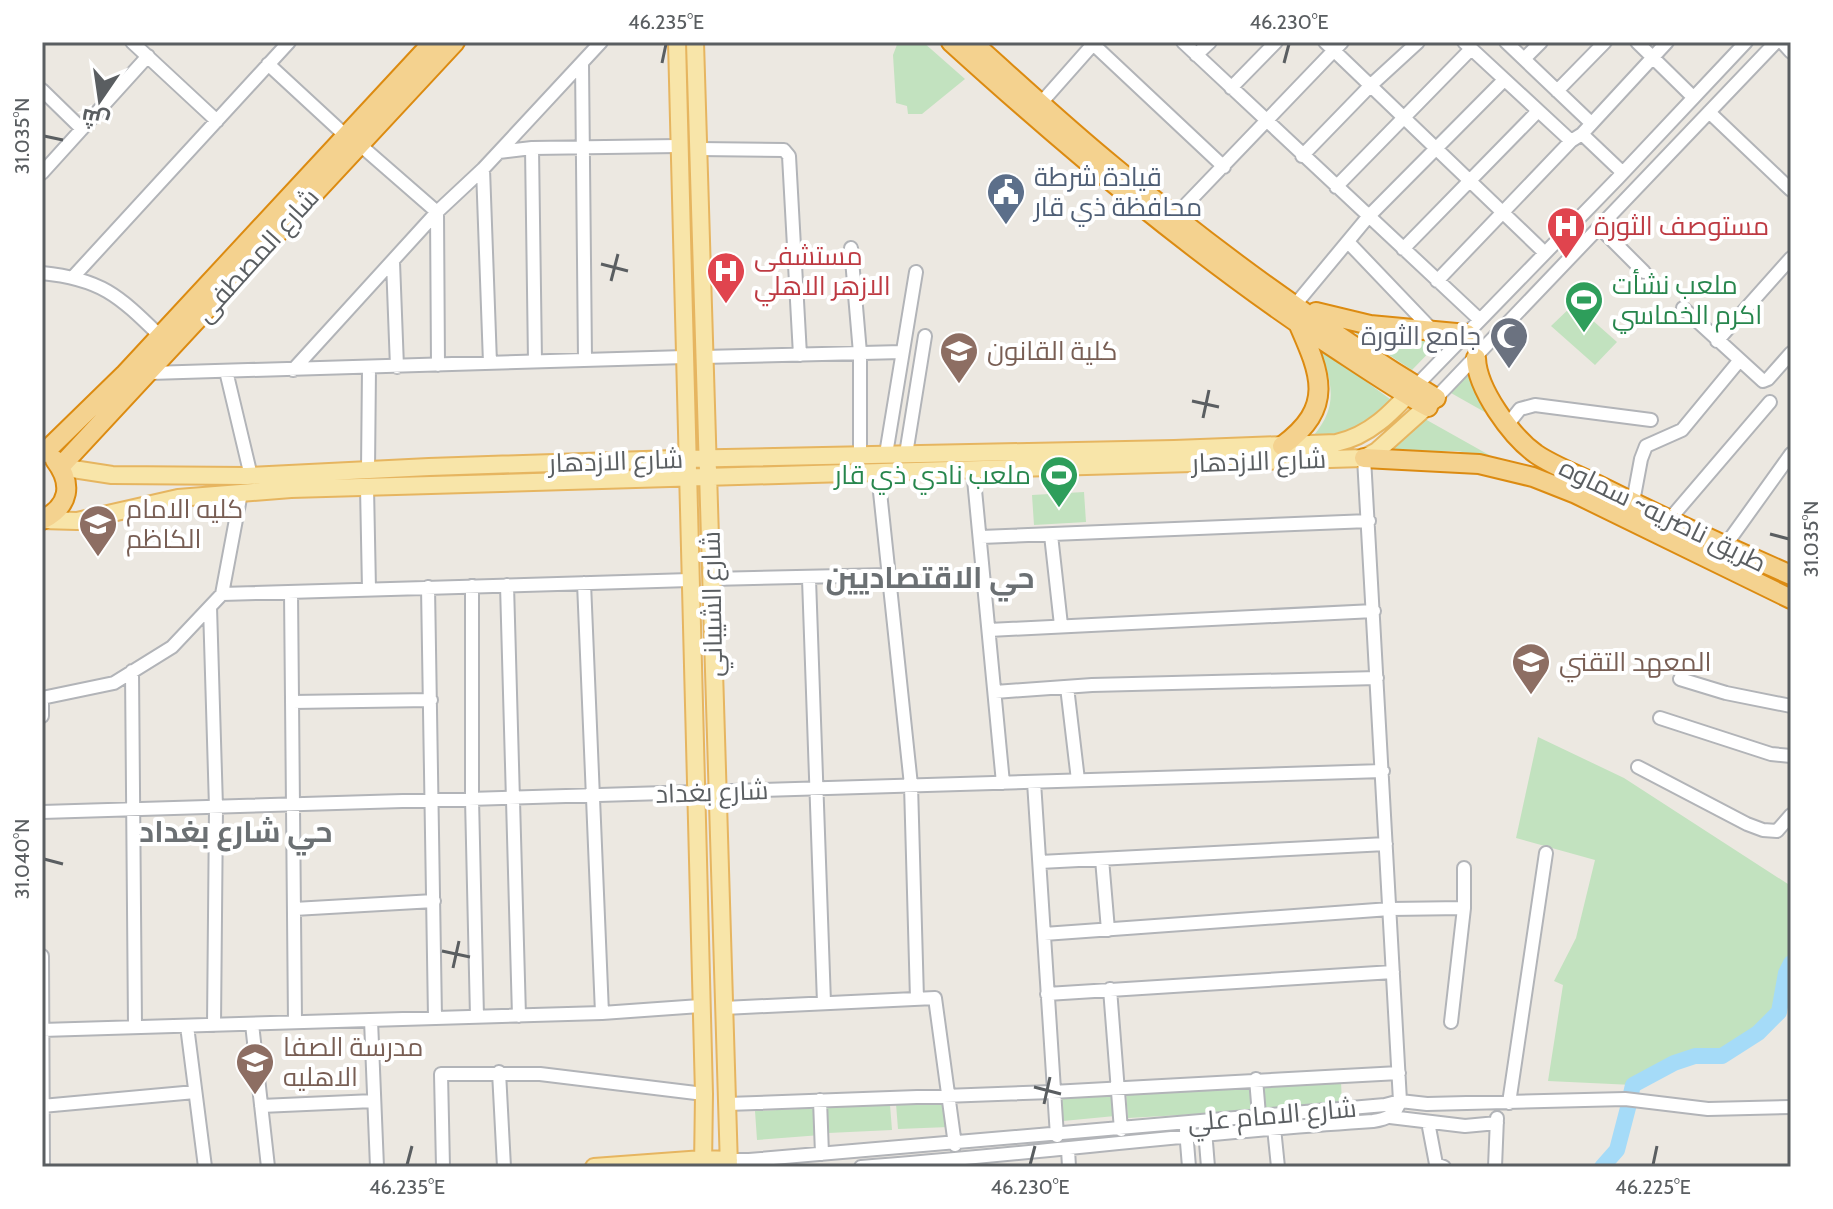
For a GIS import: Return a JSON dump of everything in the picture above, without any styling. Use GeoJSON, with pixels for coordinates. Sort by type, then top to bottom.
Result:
{"type":"FeatureCollection","features":[{"type":"Feature","properties":{"kind":"highway","name":"شارع المصطفى"},"geometry":{"type":"LineString","coordinates":[[60,467],[150,373],[433,42]]}},
{"type":"Feature","properties":{"kind":"highway","name":"شارع المصطفى"},"geometry":{"type":"LineString","coordinates":[[43,453],[124,375],[159,335],[352,140],[455,42]]}},
{"type":"Feature","properties":{"kind":"highway"},"geometry":{"type":"LineString","coordinates":[[951,42],[1297,314],[1317,366],[1320,385],[1317,406],[1310,421],[1282,446]]}},
{"type":"Feature","properties":{"kind":"highway"},"geometry":{"type":"LineString","coordinates":[[984,46],[1039,109],[1171,230],[1432,402]]}},
{"type":"Feature","properties":{"kind":"highway"},"geometry":{"type":"LineString","coordinates":[[1297,314],[1435,333],[1467,334]]}},
{"type":"Feature","properties":{"kind":"highway","name":"طريق ناصريه~ سماوه"},"geometry":{"type":"LineString","coordinates":[[1476,358],[1476,373],[1482,389],[1508,424],[1536,453],[1669,520],[1791,575]]}},
{"type":"Feature","properties":{"kind":"highway"},"geometry":{"type":"LineString","coordinates":[[42,520],[52,515],[65,497],[65,476],[53,458],[43,453]]}},
{"type":"Feature","properties":{"kind":"highway","name":"طريق ناصريه~ سماوه"},"geometry":{"type":"LineString","coordinates":[[1364,458],[1479,464],[1533,477],[1576,494],[1791,599]]}},
{"type":"Feature","properties":{"kind":"highway"},"geometry":{"type":"LineString","coordinates":[[1703,558],[1719,543]]}},
{"type":"Feature","properties":{"kind":"main road","name":"شارع الشيباني"},"geometry":{"type":"LineString","coordinates":[[677,42],[704,1094],[703,1163]]}},
{"type":"Feature","properties":{"kind":"main road","name":"شارع الشيباني"},"geometry":{"type":"LineString","coordinates":[[695,42],[729,1163]]}},
{"type":"Feature","properties":{"kind":"main road"},"geometry":{"type":"LineString","coordinates":[[677,68],[696,67]]}},
{"type":"Feature","properties":{"kind":"main road","name":"شارع الازدهار"},"geometry":{"type":"LineString","coordinates":[[60,467],[112,475],[367,478],[430,485],[973,469],[1174,449],[1336,443],[1376,426],[1412,390]]}},
{"type":"Feature","properties":{"kind":"main road"},"geometry":{"type":"LineString","coordinates":[[1364,458],[1377,451],[1432,402]]}},
{"type":"Feature","properties":{"kind":"main road","name":"شارع الازدهار"},"geometry":{"type":"LineString","coordinates":[[42,520],[77,521],[178,498],[291,489],[429,467],[886,454],[1072,459],[1364,458]]}},
{"type":"Feature","properties":{"kind":"main road"},"geometry":{"type":"LineString","coordinates":[[429,467],[430,485]]}},
{"type":"Feature","properties":{"kind":"main road","name":"شارع الامام علي"},"geometry":{"type":"LineString","coordinates":[[594,1167],[729,1163]]}},
{"type":"Feature","properties":{"kind":"street"},"geometry":{"type":"LineString","coordinates":[[132,42],[217,121]]}},
{"type":"Feature","properties":{"kind":"street"},"geometry":{"type":"LineString","coordinates":[[74,276],[289,42]]}},
{"type":"Feature","properties":{"kind":"street"},"geometry":{"type":"LineString","coordinates":[[293,370],[437,212],[483,169],[601,42]]}},
{"type":"Feature","properties":{"kind":"street"},"geometry":{"type":"LineString","coordinates":[[1183,42],[1480,320]]}},
{"type":"Feature","properties":{"kind":"street"},"geometry":{"type":"LineString","coordinates":[[1196,55],[1210,42]]}},
{"type":"Feature","properties":{"kind":"street"},"geometry":{"type":"LineString","coordinates":[[1231,88],[1276,42]]}},
{"type":"Feature","properties":{"kind":"street"},"geometry":{"type":"LineString","coordinates":[[1302,156],[1418,42]]}},
{"type":"Feature","properties":{"kind":"street"},"geometry":{"type":"LineString","coordinates":[[1506,42],[1590,122]]}},
{"type":"Feature","properties":{"kind":"street"},"geometry":{"type":"LineString","coordinates":[[1524,59],[1541,42]]}},
{"type":"Feature","properties":{"kind":"street"},"geometry":{"type":"LineString","coordinates":[[1557,91],[1605,42]]}},
{"type":"Feature","properties":{"kind":"street"},"geometry":{"type":"LineString","coordinates":[[1637,42],[1693,97]]}},
{"type":"Feature","properties":{"kind":"street"},"geometry":{"type":"LineString","coordinates":[[1437,281],[1667,42]]}},
{"type":"Feature","properties":{"kind":"street"},"geometry":{"type":"LineString","coordinates":[[1412,390],[1746,42]]}},
{"type":"Feature","properties":{"kind":"street"},"geometry":{"type":"LineString","coordinates":[[1432,402],[1779,42],[1791,52]]}},
{"type":"Feature","properties":{"kind":"street"},"geometry":{"type":"LineString","coordinates":[[1039,109],[1094,43],[1224,167]]}},
{"type":"Feature","properties":{"kind":"street"},"geometry":{"type":"LineString","coordinates":[[1175,216],[1266,122],[1334,45],[1370,86],[1545,253]]}},
{"type":"Feature","properties":{"kind":"street"},"geometry":{"type":"LineString","coordinates":[[1336,187],[1404,118],[1468,46],[1538,111],[1620,175],[1633,193]]}},
{"type":"Feature","properties":{"kind":"street"},"geometry":{"type":"LineString","coordinates":[[42,173],[148,56]]}},
{"type":"Feature","properties":{"kind":"street"},"geometry":{"type":"LineString","coordinates":[[268,64],[437,212],[438,365]]}},
{"type":"Feature","properties":{"kind":"street"},"geometry":{"type":"LineString","coordinates":[[582,64],[585,359]]}},
{"type":"Feature","properties":{"kind":"street"},"geometry":{"type":"LineString","coordinates":[[1297,314],[1368,217],[1504,80]]}},
{"type":"Feature","properties":{"kind":"street"},"geometry":{"type":"LineString","coordinates":[[42,90],[82,129]]}},
{"type":"Feature","properties":{"kind":"street"},"geometry":{"type":"LineString","coordinates":[[1403,249],[1538,111]]}},
{"type":"Feature","properties":{"kind":"street"},"geometry":{"type":"LineString","coordinates":[[1709,112],[1790,187]]}},
{"type":"Feature","properties":{"kind":"street"},"geometry":{"type":"LineString","coordinates":[[499,152],[532,148],[679,146]]}},
{"type":"Feature","properties":{"kind":"street"},"geometry":{"type":"LineString","coordinates":[[532,148],[535,361]]}},
{"type":"Feature","properties":{"kind":"street"},"geometry":{"type":"LineString","coordinates":[[698,149],[784,150],[789,156],[800,355]]}},
{"type":"Feature","properties":{"kind":"street"},"geometry":{"type":"LineString","coordinates":[[483,169],[490,363]]}},
{"type":"Feature","properties":{"kind":"street"},"geometry":{"type":"LineString","coordinates":[[1600,228],[1644,272]]}},
{"type":"Feature","properties":{"kind":"street"},"geometry":{"type":"LineString","coordinates":[[1348,242],[1435,333]]}},
{"type":"Feature","properties":{"kind":"street"},"geometry":{"type":"LineString","coordinates":[[851,248],[860,353],[860,455]]}},
{"type":"Feature","properties":{"kind":"street"},"geometry":{"type":"LineString","coordinates":[[1717,341],[1791,258]]}},
{"type":"Feature","properties":{"kind":"street"},"geometry":{"type":"LineString","coordinates":[[393,262],[397,367]]}},
{"type":"Feature","properties":{"kind":"street"},"geometry":{"type":"LineString","coordinates":[[886,454],[916,272]]}},
{"type":"Feature","properties":{"kind":"street"},"geometry":{"type":"LineString","coordinates":[[42,273],[74,276],[102,287],[159,335]]}},
{"type":"Feature","properties":{"kind":"street"},"geometry":{"type":"LineString","coordinates":[[1683,308],[1760,380],[1766,381],[1791,353]]}},
{"type":"Feature","properties":{"kind":"street"},"geometry":{"type":"LineString","coordinates":[[906,454],[925,336]]}},
{"type":"Feature","properties":{"kind":"street"},"geometry":{"type":"LineString","coordinates":[[703,357],[902,352]]}},
{"type":"Feature","properties":{"kind":"street"},"geometry":{"type":"LineString","coordinates":[[150,373],[685,357]]}},
{"type":"Feature","properties":{"kind":"street"},"geometry":{"type":"LineString","coordinates":[[1633,502],[1646,446],[1682,430],[1739,361]]}},
{"type":"Feature","properties":{"kind":"street"},"geometry":{"type":"LineString","coordinates":[[369,368],[369,589]]}},
{"type":"Feature","properties":{"kind":"street"},"geometry":{"type":"LineString","coordinates":[[226,371],[251,476]]}},
{"type":"Feature","properties":{"kind":"street"},"geometry":{"type":"LineString","coordinates":[[1669,520],[1770,402]]}},
{"type":"Feature","properties":{"kind":"street"},"geometry":{"type":"LineString","coordinates":[[1508,424],[1520,409],[1535,405],[1651,420]]}},
{"type":"Feature","properties":{"kind":"street"},"geometry":{"type":"LineString","coordinates":[[1719,543],[1791,454]]}},
{"type":"Feature","properties":{"kind":"street"},"geometry":{"type":"LineString","coordinates":[[1364,458],[1400,1101],[1427,1104],[1625,1099],[1708,1109],[1791,1107]]}},
{"type":"Feature","properties":{"kind":"street"},"geometry":{"type":"LineString","coordinates":[[973,469],[1003,783]]}},
{"type":"Feature","properties":{"kind":"street"},"geometry":{"type":"LineString","coordinates":[[878,473],[911,785],[917,999]]}},
{"type":"Feature","properties":{"kind":"street"},"geometry":{"type":"LineString","coordinates":[[42,716],[42,697],[114,683],[172,647],[222,594],[241,493]]}},
{"type":"Feature","properties":{"kind":"street"},"geometry":{"type":"LineString","coordinates":[[981,537],[1369,521]]}},
{"type":"Feature","properties":{"kind":"street"},"geometry":{"type":"LineString","coordinates":[[1051,535],[1061,625]]}},
{"type":"Feature","properties":{"kind":"street"},"geometry":{"type":"LineString","coordinates":[[711,579],[889,575]]}},
{"type":"Feature","properties":{"kind":"street"},"geometry":{"type":"LineString","coordinates":[[809,579],[824,1003]]}},
{"type":"Feature","properties":{"kind":"street"},"geometry":{"type":"LineString","coordinates":[[222,594],[690,580]]}},
{"type":"Feature","properties":{"kind":"street"},"geometry":{"type":"LineString","coordinates":[[584,583],[602,1013]]}},
{"type":"Feature","properties":{"kind":"street"},"geometry":{"type":"LineString","coordinates":[[507,585],[519,1016]]}},
{"type":"Feature","properties":{"kind":"street"},"geometry":{"type":"LineString","coordinates":[[472,586],[472,799],[477,1017]]}},
{"type":"Feature","properties":{"kind":"street"},"geometry":{"type":"LineString","coordinates":[[428,587],[435,1018]]}},
{"type":"Feature","properties":{"kind":"street"},"geometry":{"type":"LineString","coordinates":[[291,592],[295,1022]]}},
{"type":"Feature","properties":{"kind":"street"},"geometry":{"type":"LineString","coordinates":[[210,607],[216,807],[214,1025]]}},
{"type":"Feature","properties":{"kind":"street"},"geometry":{"type":"LineString","coordinates":[[989,630],[1374,611]]}},
{"type":"Feature","properties":{"kind":"street"},"geometry":{"type":"LineString","coordinates":[[132,671],[135,1027]]}},
{"type":"Feature","properties":{"kind":"street"},"geometry":{"type":"LineString","coordinates":[[995,692],[1377,678]]}},
{"type":"Feature","properties":{"kind":"street"},"geometry":{"type":"LineString","coordinates":[[1680,679],[1726,693],[1791,706]]}},
{"type":"Feature","properties":{"kind":"street"},"geometry":{"type":"LineString","coordinates":[[1067,687],[1078,780]]}},
{"type":"Feature","properties":{"kind":"street"},"geometry":{"type":"LineString","coordinates":[[292,702],[431,700]]}},
{"type":"Feature","properties":{"kind":"street"},"geometry":{"type":"LineString","coordinates":[[1660,718],[1771,754],[1791,756]]}},
{"type":"Feature","properties":{"kind":"street"},"geometry":{"type":"LineString","coordinates":[[1638,767],[1763,830],[1777,831],[1791,815]]}},
{"type":"Feature","properties":{"kind":"street","name":"شارع بغداد"},"geometry":{"type":"LineString","coordinates":[[42,812],[1383,771]]}},
{"type":"Feature","properties":{"kind":"street"},"geometry":{"type":"LineString","coordinates":[[1034,782],[1057,1136]]}},
{"type":"Feature","properties":{"kind":"street"},"geometry":{"type":"LineString","coordinates":[[1040,862],[1386,844]]}},
{"type":"Feature","properties":{"kind":"street"},"geometry":{"type":"LineString","coordinates":[[1495,1167],[1497,1123],[1546,853]]}},
{"type":"Feature","properties":{"kind":"street"},"geometry":{"type":"LineString","coordinates":[[1102,859],[1108,930]]}},
{"type":"Feature","properties":{"kind":"street"},"geometry":{"type":"LineString","coordinates":[[1451,1022],[1464,908],[1464,868]]}},
{"type":"Feature","properties":{"kind":"street"},"geometry":{"type":"LineString","coordinates":[[294,909],[434,901]]}},
{"type":"Feature","properties":{"kind":"street"},"geometry":{"type":"LineString","coordinates":[[1044,934],[1390,909],[1464,908]]}},
{"type":"Feature","properties":{"kind":"street"},"geometry":{"type":"LineString","coordinates":[[42,956],[43,1167]]}},
{"type":"Feature","properties":{"kind":"street"},"geometry":{"type":"LineString","coordinates":[[1047,994],[1393,972]]}},
{"type":"Feature","properties":{"kind":"street"},"geometry":{"type":"LineString","coordinates":[[1110,989],[1121,1130]]}},
{"type":"Feature","properties":{"kind":"street"},"geometry":{"type":"LineString","coordinates":[[724,1008],[935,998],[955,1145]]}},
{"type":"Feature","properties":{"kind":"street"},"geometry":{"type":"LineString","coordinates":[[42,1030],[602,1013],[700,1006]]}},
{"type":"Feature","properties":{"kind":"street"},"geometry":{"type":"LineString","coordinates":[[371,1020],[377,1167]]}},
{"type":"Feature","properties":{"kind":"street"},"geometry":{"type":"LineString","coordinates":[[252,1024],[268,1167]]}},
{"type":"Feature","properties":{"kind":"street"},"geometry":{"type":"LineString","coordinates":[[187,1026],[205,1167]]}},
{"type":"Feature","properties":{"kind":"street"},"geometry":{"type":"LineString","coordinates":[[499,1072],[504,1167]]}},
{"type":"Feature","properties":{"kind":"street"},"geometry":{"type":"LineString","coordinates":[[443,1167],[441,1074],[499,1072],[578,1078],[704,1094]]}},
{"type":"Feature","properties":{"kind":"street"},"geometry":{"type":"LineString","coordinates":[[727,1104],[1052,1092],[1399,1073]]}},
{"type":"Feature","properties":{"kind":"street"},"geometry":{"type":"LineString","coordinates":[[1256,1079],[1259,1115]]}},
{"type":"Feature","properties":{"kind":"street"},"geometry":{"type":"LineString","coordinates":[[42,1106],[195,1092]]}},
{"type":"Feature","properties":{"kind":"street"},"geometry":{"type":"LineString","coordinates":[[820,1100],[822,1154]]}},
{"type":"Feature","properties":{"kind":"street"},"geometry":{"type":"LineString","coordinates":[[261,1106],[374,1101]]}},
{"type":"Feature","properties":{"kind":"street","name":"شارع الامام علي"},"geometry":{"type":"LineString","coordinates":[[729,1163],[1057,1136],[1385,1105],[1400,1101]]}},
{"type":"Feature","properties":{"kind":"street","name":"شارع الامام علي"},"geometry":{"type":"LineString","coordinates":[[861,1167],[942,1164],[1274,1128],[1373,1121],[1390,1117],[1400,1101]]}},
{"type":"Feature","properties":{"kind":"street"},"geometry":{"type":"LineString","coordinates":[[1390,1117],[1465,1126],[1497,1123]]}},
{"type":"Feature","properties":{"kind":"street"},"geometry":{"type":"LineString","coordinates":[[1204,1121],[1208,1167]]}},
{"type":"Feature","properties":{"kind":"street"},"geometry":{"type":"LineString","coordinates":[[1428,1122],[1436,1164],[1444,1167]]}},
{"type":"Feature","properties":{"kind":"street"},"geometry":{"type":"LineString","coordinates":[[1186,1123],[1189,1167]]}},
{"type":"Feature","properties":{"kind":"street"},"geometry":{"type":"LineString","coordinates":[[1274,1128],[1278,1167]]}},
{"type":"Feature","properties":{"kind":"street"},"geometry":{"type":"LineString","coordinates":[[1068,1149],[1069,1167]]}},
{"type":"Feature","properties":{"kind":"green space"},"geometry":{"type":"Polygon","coordinates":[[[898,42],[923,42],[965,79],[922,114],[908,114],[907,106],[896,103],[893,55],[898,42]]]}},
{"type":"Feature","properties":{"kind":"green space","name":"ملعب نشأت اكرم الخماسي"},"geometry":{"type":"Polygon","coordinates":[[[1574,304],[1617,342],[1595,365],[1551,326],[1574,304]]]}},
{"type":"Feature","properties":{"kind":"green space"},"geometry":{"type":"Polygon","coordinates":[[[1343,325],[1441,340],[1412,370],[1343,325]]]}},
{"type":"Feature","properties":{"kind":"green space"},"geometry":{"type":"Polygon","coordinates":[[[1319,347],[1394,402],[1357,427],[1339,433],[1314,435],[1327,414],[1331,393],[1319,347]]]}},
{"type":"Feature","properties":{"kind":"green space"},"geometry":{"type":"Polygon","coordinates":[[[1467,374],[1479,396],[1497,419],[1451,393],[1467,374]]]}},
{"type":"Feature","properties":{"kind":"green space"},"geometry":{"type":"Polygon","coordinates":[[[1425,419],[1498,460],[1458,451],[1384,451],[1425,419]]]}},
{"type":"Feature","properties":{"kind":"green space","name":"ملعب نادي ذي قار"},"geometry":{"type":"Polygon","coordinates":[[[1084,492],[1086,522],[1034,525],[1032,495],[1084,492]]]}},
{"type":"Feature","properties":{"kind":"green space"},"geometry":{"type":"Polygon","coordinates":[[[1538,737],[1624,778],[1791,886],[1791,963],[1786,973],[1779,1012],[1758,1033],[1722,1056],[1695,1056],[1674,1063],[1633,1085],[1548,1081],[1563,985],[1554,981],[1576,938],[1595,860],[1516,838],[1538,737]]]}},
{"type":"Feature","properties":{"kind":"green space"},"geometry":{"type":"Polygon","coordinates":[[[1341,1081],[1342,1105],[1264,1109],[1262,1086],[1341,1081]]]}},
{"type":"Feature","properties":{"kind":"green space"},"geometry":{"type":"Polygon","coordinates":[[[1250,1084],[1252,1111],[1128,1118],[1126,1093],[1250,1084]]]}},
{"type":"Feature","properties":{"kind":"green space"},"geometry":{"type":"Polygon","coordinates":[[[1112,1094],[1115,1116],[1063,1121],[1062,1098],[1112,1094]]]}},
{"type":"Feature","properties":{"kind":"green space"},"geometry":{"type":"Polygon","coordinates":[[[947,1101],[949,1127],[898,1129],[896,1104],[947,1101]]]}},
{"type":"Feature","properties":{"kind":"green space"},"geometry":{"type":"Polygon","coordinates":[[[890,1105],[892,1130],[828,1133],[826,1107],[890,1105]]]}},
{"type":"Feature","properties":{"kind":"green space"},"geometry":{"type":"Polygon","coordinates":[[[820,1108],[821,1135],[757,1140],[755,1111],[820,1108]]]}},
{"type":"Feature","properties":{"kind":"waterway"},"geometry":{"type":"LineString","coordinates":[[1630,1098],[1633,1085],[1674,1063],[1695,1056],[1722,1056],[1758,1033],[1779,1012],[1786,973],[1791,963]]}},
{"type":"Feature","properties":{"kind":"waterway"},"geometry":{"type":"LineString","coordinates":[[1602,1167],[1617,1150],[1629,1104]]}},
{"type":"Feature","properties":{"kind":"place","name":"قيادة شرطة محافظة ذي قار"},"geometry":{"type":"Point","coordinates":[1006,226]}},
{"type":"Feature","properties":{"kind":"place","name":"مستوصف الثورة"},"geometry":{"type":"Point","coordinates":[1566,260]}},
{"type":"Feature","properties":{"kind":"place","name":"مستشفى الازهر الاهلي"},"geometry":{"type":"Point","coordinates":[726,305]}},
{"type":"Feature","properties":{"kind":"place","name":"ملعب نشأت اكرم الخماسي"},"geometry":{"type":"Point","coordinates":[1584,334]}},
{"type":"Feature","properties":{"kind":"place","name":"جامع الثورة"},"geometry":{"type":"Point","coordinates":[1509,370]}},
{"type":"Feature","properties":{"kind":"place","name":"كلية القانون"},"geometry":{"type":"Point","coordinates":[959,385]}},
{"type":"Feature","properties":{"kind":"place","name":"ملعب نادي ذي قار"},"geometry":{"type":"Point","coordinates":[1059,509]}},
{"type":"Feature","properties":{"kind":"place","name":"كليه الامام الكاظم"},"geometry":{"type":"Point","coordinates":[98,558]}},
{"type":"Feature","properties":{"kind":"place","name":"المعهد التقني"},"geometry":{"type":"Point","coordinates":[1531,696]}},
{"type":"Feature","properties":{"kind":"place","name":"مدرسة الصفا الاهليه"},"geometry":{"type":"Point","coordinates":[255,1096]}},
{"type":"Feature","properties":{"kind":"district","name":"حي الاقتصاديين"},"geometry":{"type":"Point","coordinates":[930,578]}},
{"type":"Feature","properties":{"kind":"district","name":"حي شارع بغداد"},"geometry":{"type":"Point","coordinates":[236,832]}}]}
